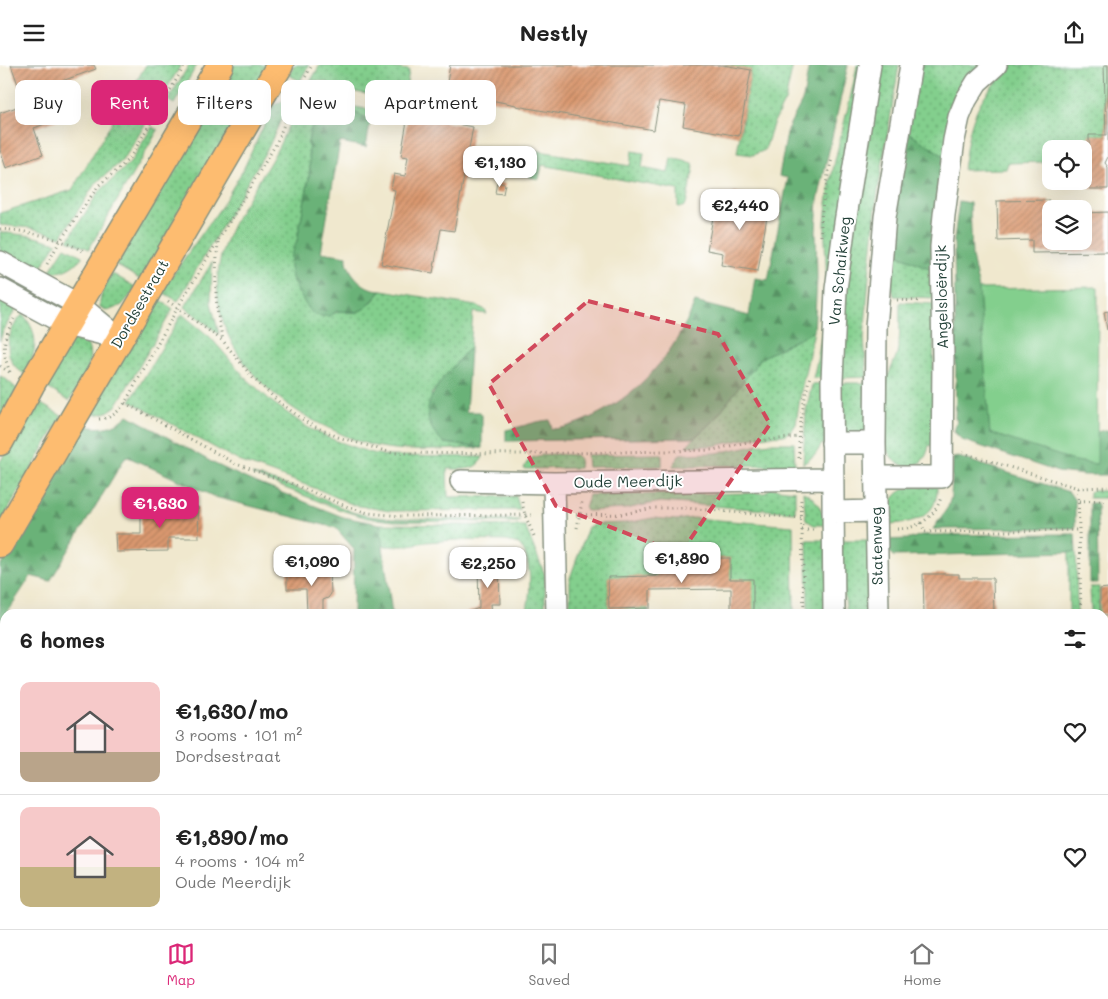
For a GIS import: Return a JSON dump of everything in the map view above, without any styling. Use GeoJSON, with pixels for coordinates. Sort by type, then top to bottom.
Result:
{"type":"FeatureCollection","features":[{"type":"Feature","properties":{"kind":"main road"},"geometry":{"type":"LineString","coordinates":[[0,442],[220,65]]}},
{"type":"Feature","properties":{"kind":"main road","name":"Dordsestraat"},"geometry":{"type":"LineString","coordinates":[[0,544],[280,65]]}},
{"type":"Feature","properties":{"kind":"street","name":"Van Schaikweg"},"geometry":{"type":"LineString","coordinates":[[832,479],[833,351],[836,289],[844,223],[870,65]]}},
{"type":"Feature","properties":{"kind":"street"},"geometry":{"type":"LineString","coordinates":[[876,477],[876,328],[885,217],[911,65]]}},
{"type":"Feature","properties":{"kind":"street","name":"Angelsloërdijk"},"geometry":{"type":"LineString","coordinates":[[876,477],[942,477],[941,247],[954,140],[959,117],[966,99],[977,82],[996,65]]}},
{"type":"Feature","properties":{"kind":"street"},"geometry":{"type":"LineString","coordinates":[[0,262],[37,281],[73,315]]}},
{"type":"Feature","properties":{"kind":"street"},"geometry":{"type":"LineString","coordinates":[[0,289],[24,302],[73,315],[120,339]]}},
{"type":"Feature","properties":{"kind":"street"},"geometry":{"type":"LineString","coordinates":[[832,443],[876,443]]}},
{"type":"Feature","properties":{"kind":"street","name":"Statenweg"},"geometry":{"type":"LineString","coordinates":[[876,477],[878,609]]}},
{"type":"Feature","properties":{"kind":"street"},"geometry":{"type":"LineString","coordinates":[[832,479],[834,609]]}},
{"type":"Feature","properties":{"kind":"street","name":"Oude Meerdijk"},"geometry":{"type":"LineString","coordinates":[[557,609],[554,483],[832,479]]}},
{"type":"Feature","properties":{"kind":"street"},"geometry":{"type":"LineString","coordinates":[[461,481],[554,483]]}},
{"type":"Feature","properties":{"kind":"street"},"geometry":{"type":"LineString","coordinates":[[833,512],[876,511]]}},
{"type":"Feature","properties":{"kind":"path"},"geometry":{"type":"LineString","coordinates":[[37,281],[60,241],[99,185],[120,168],[131,155],[185,65]]}},
{"type":"Feature","properties":{"kind":"path"},"geometry":{"type":"LineString","coordinates":[[312,65],[298,90],[276,144],[178,307],[124,403],[236,464],[368,513],[400,516],[581,515],[623,513],[654,508],[685,508],[801,518]]}},
{"type":"Feature","properties":{"kind":"path"},"geometry":{"type":"LineString","coordinates":[[0,229],[32,232],[60,241],[76,247],[104,263]]}},
{"type":"Feature","properties":{"kind":"path"},"geometry":{"type":"LineString","coordinates":[[218,240],[215,283],[217,315],[223,341]]}},
{"type":"Feature","properties":{"kind":"path"},"geometry":{"type":"LineString","coordinates":[[149,289],[178,307],[223,341],[253,378],[279,402],[309,424],[338,437],[392,453],[713,450],[747,442],[799,437]]}},
{"type":"Feature","properties":{"kind":"path"},"geometry":{"type":"LineString","coordinates":[[895,300],[942,302]]}},
{"type":"Feature","properties":{"kind":"path"},"geometry":{"type":"LineString","coordinates":[[0,366],[10,372],[5,359],[4,345],[6,333],[24,302]]}},
{"type":"Feature","properties":{"kind":"path"},"geometry":{"type":"LineString","coordinates":[[942,449],[956,451],[1078,488],[1108,487]]}},
{"type":"Feature","properties":{"kind":"path"},"geometry":{"type":"LineString","coordinates":[[522,453],[522,498],[525,515],[534,537]]}},
{"type":"Feature","properties":{"kind":"path"},"geometry":{"type":"LineString","coordinates":[[1078,488],[1081,609]]}},
{"type":"Feature","properties":{"kind":"path"},"geometry":{"type":"LineString","coordinates":[[1079,501],[1108,500]]}},
{"type":"Feature","properties":{"kind":"path"},"geometry":{"type":"LineString","coordinates":[[921,523],[925,532],[1080,530]]}},
{"type":"Feature","properties":{"kind":"path"},"geometry":{"type":"LineString","coordinates":[[802,530],[804,609]]}},
{"type":"Feature","properties":{"kind":"highlighted area"},"geometry":{"type":"Polygon","coordinates":[[[588,301],[718,334],[770,424],[680,554],[556,506],[489,384],[588,301]]]}},
{"type":"Feature","properties":{"kind":"green space"},"geometry":{"type":"Polygon","coordinates":[[[146,65],[181,65],[168,86],[168,80],[137,80],[146,65]]]}},
{"type":"Feature","properties":{"kind":"green space"},"geometry":{"type":"Polygon","coordinates":[[[189,65],[197,65],[188,80],[180,80],[189,65]]]}},
{"type":"Feature","properties":{"kind":"green space"},"geometry":{"type":"Polygon","coordinates":[[[234,65],[268,65],[259,80],[225,80],[234,65]]]}},
{"type":"Feature","properties":{"kind":"green space"},"geometry":{"type":"Polygon","coordinates":[[[294,65],[309,65],[301,80],[289,75],[294,65]]]}},
{"type":"Feature","properties":{"kind":"green space"},"geometry":{"type":"Polygon","coordinates":[[[320,65],[393,65],[393,68],[409,70],[408,80],[365,80],[365,94],[355,92],[355,80],[311,80],[320,65]]]}},
{"type":"Feature","properties":{"kind":"green space"},"geometry":{"type":"Polygon","coordinates":[[[723,65],[793,65],[785,101],[773,124],[765,150],[753,155],[737,153],[751,70],[723,65]]]}},
{"type":"Feature","properties":{"kind":"green space"},"geometry":{"type":"Polygon","coordinates":[[[809,65],[848,65],[818,200],[814,331],[761,358],[714,420],[694,438],[506,441],[506,430],[550,420],[552,429],[565,427],[604,411],[621,400],[652,372],[665,356],[687,321],[695,302],[749,316],[755,278],[768,280],[788,178],[779,176],[788,128],[803,99],[809,65]]]}},
{"type":"Feature","properties":{"kind":"green space"},"geometry":{"type":"Polygon","coordinates":[[[857,65],[862,65],[826,378],[813,378],[825,307],[825,222],[827,202],[857,65]]]}},
{"type":"Feature","properties":{"kind":"green space"},"geometry":{"type":"Polygon","coordinates":[[[882,65],[899,65],[877,197],[869,275],[864,339],[867,377],[837,378],[842,279],[882,65]]]}},
{"type":"Feature","properties":{"kind":"green space"},"geometry":{"type":"Polygon","coordinates":[[[918,65],[983,65],[944,156],[906,131],[918,65]]]}},
{"type":"Feature","properties":{"kind":"green space"},"geometry":{"type":"Polygon","coordinates":[[[1013,65],[1104,65],[1106,135],[1089,135],[1089,140],[1042,140],[1042,162],[1008,163],[1006,169],[963,170],[968,137],[976,112],[982,100],[1013,65]]]}},
{"type":"Feature","properties":{"kind":"green space"},"geometry":{"type":"Polygon","coordinates":[[[178,83],[178,97],[174,104],[168,100],[178,83]]]}},
{"type":"Feature","properties":{"kind":"green space"},"geometry":{"type":"Polygon","coordinates":[[[281,102],[281,119],[269,146],[178,301],[162,292],[221,207],[243,170],[264,125],[271,125],[271,110],[273,106],[281,102]]]}},
{"type":"Feature","properties":{"kind":"green space"},"geometry":{"type":"Polygon","coordinates":[[[355,107],[365,109],[365,116],[355,116],[355,107]]]}},
{"type":"Feature","properties":{"kind":"green space"},"geometry":{"type":"Polygon","coordinates":[[[355,113],[365,118],[365,125],[370,125],[366,147],[340,142],[321,252],[347,256],[350,270],[357,279],[370,288],[382,290],[366,308],[357,312],[337,311],[330,316],[315,315],[308,309],[293,282],[290,267],[291,255],[297,241],[309,178],[308,143],[313,125],[355,125],[355,113]]]}},
{"type":"Feature","properties":{"kind":"green space"},"geometry":{"type":"Polygon","coordinates":[[[110,125],[145,125],[121,162],[95,184],[61,237],[32,228],[0,225],[0,213],[72,190],[110,125]]]}},
{"type":"Feature","properties":{"kind":"green space"},"geometry":{"type":"Polygon","coordinates":[[[199,125],[233,125],[141,280],[116,265],[199,125]]]}},
{"type":"Feature","properties":{"kind":"green space"},"geometry":{"type":"Polygon","coordinates":[[[288,125],[313,125],[308,143],[309,179],[297,241],[291,255],[290,267],[308,309],[330,316],[342,311],[353,313],[361,311],[382,290],[484,309],[487,314],[473,312],[470,349],[467,350],[431,394],[444,443],[482,448],[405,450],[374,446],[361,442],[331,429],[282,401],[261,382],[243,361],[230,338],[221,313],[217,285],[221,256],[236,218],[276,152],[288,125]]]}},
{"type":"Feature","properties":{"kind":"green space"},"geometry":{"type":"Polygon","coordinates":[[[152,127],[158,130],[89,249],[68,240],[98,193],[130,163],[152,127]]]}},
{"type":"Feature","properties":{"kind":"green space"},"geometry":{"type":"Polygon","coordinates":[[[906,131],[944,156],[933,270],[890,251],[906,131]]]}},
{"type":"Feature","properties":{"kind":"green space"},"geometry":{"type":"Polygon","coordinates":[[[533,150],[630,166],[632,151],[644,153],[642,168],[668,173],[671,158],[693,163],[694,167],[686,204],[683,207],[678,207],[678,190],[542,165],[539,179],[530,177],[528,175],[530,155],[533,150]]]}},
{"type":"Feature","properties":{"kind":"green space"},"geometry":{"type":"Polygon","coordinates":[[[959,201],[970,203],[972,257],[979,289],[990,433],[1076,461],[1096,464],[1097,431],[1108,430],[1108,475],[1058,472],[962,440],[954,432],[957,419],[955,419],[954,240],[959,201]]]}},
{"type":"Feature","properties":{"kind":"green space"},"geometry":{"type":"Polygon","coordinates":[[[0,232],[31,236],[57,243],[39,271],[0,255],[0,232]]]}},
{"type":"Feature","properties":{"kind":"green space"},"geometry":{"type":"Polygon","coordinates":[[[65,247],[82,257],[67,269],[49,272],[65,247]]]}},
{"type":"Feature","properties":{"kind":"green space"},"geometry":{"type":"Polygon","coordinates":[[[890,251],[933,270],[934,298],[894,296],[888,269],[890,251]]]}},
{"type":"Feature","properties":{"kind":"green space"},"geometry":{"type":"Polygon","coordinates":[[[212,262],[211,303],[219,334],[185,307],[212,262]]]}},
{"type":"Feature","properties":{"kind":"green space"},"geometry":{"type":"Polygon","coordinates":[[[111,273],[137,288],[122,305],[108,311],[100,307],[100,303],[103,290],[111,273]]]}},
{"type":"Feature","properties":{"kind":"green space"},"geometry":{"type":"Polygon","coordinates":[[[1098,287],[1097,464],[1076,461],[990,433],[979,289],[1098,287]]]}},
{"type":"Feature","properties":{"kind":"green space"},"geometry":{"type":"Polygon","coordinates":[[[0,297],[16,309],[3,331],[0,341],[0,297]]]}},
{"type":"Feature","properties":{"kind":"green space"},"geometry":{"type":"Polygon","coordinates":[[[157,298],[173,309],[116,406],[104,413],[90,413],[157,298]]]}},
{"type":"Feature","properties":{"kind":"green space"},"geometry":{"type":"Polygon","coordinates":[[[900,302],[934,304],[933,446],[929,445],[926,455],[921,462],[914,466],[900,464],[893,459],[888,452],[885,442],[886,386],[897,352],[900,302]]]}},
{"type":"Feature","properties":{"kind":"green space"},"geometry":{"type":"Polygon","coordinates":[[[23,314],[32,329],[35,344],[32,358],[25,374],[12,362],[8,346],[13,329],[23,314]]]}},
{"type":"Feature","properties":{"kind":"green space"},"geometry":{"type":"Polygon","coordinates":[[[182,314],[210,337],[245,377],[272,402],[307,427],[329,438],[368,452],[387,456],[483,457],[480,462],[468,469],[447,469],[448,497],[516,496],[520,510],[390,511],[354,505],[320,490],[239,461],[130,401],[182,314]]]}},
{"type":"Feature","properties":{"kind":"green space"},"geometry":{"type":"Polygon","coordinates":[[[814,331],[796,424],[792,430],[784,435],[754,437],[714,446],[686,446],[714,420],[761,358],[814,331]]]}},
{"type":"Feature","properties":{"kind":"green space"},"geometry":{"type":"Polygon","coordinates":[[[76,337],[84,338],[90,355],[87,371],[69,401],[46,387],[46,384],[71,342],[76,337]]]}},
{"type":"Feature","properties":{"kind":"green space"},"geometry":{"type":"Polygon","coordinates":[[[470,349],[466,412],[480,412],[482,415],[482,448],[444,443],[432,429],[428,414],[429,404],[439,384],[467,350],[470,349]]]}},
{"type":"Feature","properties":{"kind":"green space"},"geometry":{"type":"Polygon","coordinates":[[[0,376],[17,389],[0,418],[0,376]]]}},
{"type":"Feature","properties":{"kind":"green space"},"geometry":{"type":"Polygon","coordinates":[[[826,383],[824,445],[822,444],[815,455],[803,464],[806,411],[812,384],[826,383]]]}},
{"type":"Feature","properties":{"kind":"green space"},"geometry":{"type":"Polygon","coordinates":[[[837,383],[868,383],[869,433],[838,435],[837,383]]]}},
{"type":"Feature","properties":{"kind":"green space"},"geometry":{"type":"Polygon","coordinates":[[[36,401],[62,416],[0,524],[0,462],[36,401]]]}},
{"type":"Feature","properties":{"kind":"green space"},"geometry":{"type":"Polygon","coordinates":[[[128,415],[215,464],[247,479],[343,517],[380,524],[391,609],[353,609],[354,549],[336,528],[215,497],[126,456],[50,581],[31,576],[9,609],[0,609],[0,566],[83,425],[107,427],[128,415]]]}},
{"type":"Feature","properties":{"kind":"green space"},"geometry":{"type":"Polygon","coordinates":[[[771,443],[794,443],[795,466],[770,469],[764,465],[673,466],[680,454],[717,453],[771,443]]]}},
{"type":"Feature","properties":{"kind":"green space"},"geometry":{"type":"Polygon","coordinates":[[[554,454],[576,455],[580,459],[579,468],[524,469],[532,458],[538,456],[554,454]]]}},
{"type":"Feature","properties":{"kind":"green space"},"geometry":{"type":"Polygon","coordinates":[[[662,454],[662,466],[588,467],[587,455],[662,454]]]}},
{"type":"Feature","properties":{"kind":"green space"},"geometry":{"type":"Polygon","coordinates":[[[958,457],[1069,492],[1075,501],[1075,528],[933,529],[948,507],[951,497],[953,458],[958,457]]]}},
{"type":"Feature","properties":{"kind":"green space"},"geometry":{"type":"Polygon","coordinates":[[[252,475],[302,490],[352,512],[369,516],[392,519],[520,520],[518,522],[394,521],[367,518],[341,510],[252,475]]]}},
{"type":"Feature","properties":{"kind":"green space"},"geometry":{"type":"Polygon","coordinates":[[[910,487],[937,487],[933,507],[920,518],[912,521],[884,524],[882,511],[887,511],[895,496],[910,487]]]}},
{"type":"Feature","properties":{"kind":"green space"},"geometry":{"type":"Polygon","coordinates":[[[770,488],[795,491],[795,512],[660,502],[625,509],[587,511],[585,509],[589,495],[765,493],[770,488]]]}},
{"type":"Feature","properties":{"kind":"green space"},"geometry":{"type":"Polygon","coordinates":[[[1108,491],[1108,498],[1089,498],[1089,492],[1108,491]]]}},
{"type":"Feature","properties":{"kind":"green space"},"geometry":{"type":"Polygon","coordinates":[[[803,492],[816,501],[826,525],[814,525],[806,520],[803,492]]]}},
{"type":"Feature","properties":{"kind":"green space"},"geometry":{"type":"Polygon","coordinates":[[[1090,503],[1097,503],[1098,583],[1090,583],[1090,503]]]}},
{"type":"Feature","properties":{"kind":"green space"},"geometry":{"type":"Polygon","coordinates":[[[653,518],[676,520],[693,518],[793,526],[794,609],[750,609],[730,579],[730,558],[657,559],[657,576],[608,577],[609,609],[570,609],[570,578],[588,527],[596,524],[626,523],[653,518]]]}},
{"type":"Feature","properties":{"kind":"green space"},"geometry":{"type":"Polygon","coordinates":[[[380,524],[525,526],[545,575],[545,609],[527,609],[530,587],[529,568],[524,551],[519,544],[506,541],[455,540],[425,542],[404,546],[383,546],[380,524]]]}},
{"type":"Feature","properties":{"kind":"green space"},"geometry":{"type":"Polygon","coordinates":[[[1075,534],[1076,552],[893,556],[882,540],[910,539],[921,535],[1075,534]]]}},
{"type":"Feature","properties":{"kind":"green space"},"geometry":{"type":"Polygon","coordinates":[[[807,540],[826,540],[827,609],[808,609],[807,540]]]}},
{"type":"Feature","properties":{"kind":"green space"},"geometry":{"type":"Polygon","coordinates":[[[841,540],[870,540],[872,609],[846,609],[839,552],[841,540]]]}},
{"type":"Feature","properties":{"kind":"green space"},"geometry":{"type":"Polygon","coordinates":[[[1069,552],[1076,552],[1077,609],[1069,609],[1069,552]]]}},
{"type":"Feature","properties":{"kind":"green space"},"geometry":{"type":"Polygon","coordinates":[[[1090,587],[1099,587],[1099,609],[1091,609],[1090,587]]]}},
{"type":"Feature","properties":{"kind":"green space"},"geometry":{"type":"Polygon","coordinates":[[[648,608],[648,609],[609,609],[648,608]]]}},
{"type":"Feature","properties":{"kind":"building"},"geometry":{"type":"Polygon","coordinates":[[[11,65],[94,65],[96,69],[65,80],[16,80],[11,65]]]}},
{"type":"Feature","properties":{"kind":"building"},"geometry":{"type":"Polygon","coordinates":[[[450,65],[723,65],[751,70],[739,136],[683,126],[686,105],[659,101],[654,130],[496,101],[496,80],[447,80],[450,65]]]}},
{"type":"Feature","properties":{"kind":"building"},"geometry":{"type":"Polygon","coordinates":[[[1104,65],[1108,65],[1108,157],[1105,163],[1108,167],[1108,189],[1092,189],[1092,140],[1089,140],[1089,135],[1106,135],[1104,65]]]}},
{"type":"Feature","properties":{"kind":"building"},"geometry":{"type":"Polygon","coordinates":[[[15,108],[15,125],[42,125],[34,128],[43,155],[6,168],[0,150],[0,113],[15,108]]]}},
{"type":"Feature","properties":{"kind":"building"},"geometry":{"type":"Polygon","coordinates":[[[406,125],[462,125],[473,127],[454,231],[441,229],[433,273],[381,264],[395,190],[391,189],[394,174],[405,176],[408,157],[401,156],[406,125]]]}},
{"type":"Feature","properties":{"kind":"building"},"geometry":{"type":"Polygon","coordinates":[[[503,155],[515,157],[514,165],[502,163],[503,155]]]}},
{"type":"Feature","properties":{"kind":"building"},"geometry":{"type":"Polygon","coordinates":[[[497,182],[505,184],[503,194],[495,193],[497,182]]]}},
{"type":"Feature","properties":{"kind":"building"},"geometry":{"type":"Polygon","coordinates":[[[734,192],[770,198],[758,271],[721,265],[723,253],[707,250],[716,201],[731,204],[734,192]]]}},
{"type":"Feature","properties":{"kind":"building"},"geometry":{"type":"Polygon","coordinates":[[[1042,200],[1042,250],[1092,250],[1092,213],[1108,212],[1108,252],[1032,253],[1032,240],[998,241],[997,201],[1042,200]]]}},
{"type":"Feature","properties":{"kind":"building"},"geometry":{"type":"Polygon","coordinates":[[[1108,311],[1108,329],[1107,330],[1104,312],[1108,311]]]}},
{"type":"Feature","properties":{"kind":"building"},"geometry":{"type":"Polygon","coordinates":[[[198,507],[199,538],[168,538],[168,551],[116,552],[115,534],[141,534],[141,508],[198,507]]]}},
{"type":"Feature","properties":{"kind":"building"},"geometry":{"type":"Polygon","coordinates":[[[730,558],[730,579],[753,579],[753,609],[731,609],[731,589],[650,590],[650,608],[609,609],[608,577],[657,576],[657,559],[730,558]]]}},
{"type":"Feature","properties":{"kind":"building"},"geometry":{"type":"Polygon","coordinates":[[[499,565],[500,604],[491,604],[492,609],[476,609],[479,608],[478,566],[499,565]]]}},
{"type":"Feature","properties":{"kind":"building"},"geometry":{"type":"Polygon","coordinates":[[[330,570],[331,594],[323,600],[323,609],[307,609],[306,589],[287,589],[287,571],[330,570]]]}},
{"type":"Feature","properties":{"kind":"building"},"geometry":{"type":"Polygon","coordinates":[[[923,574],[959,574],[959,578],[993,578],[994,609],[924,609],[923,574]]]}},
{"type":"Feature","properties":{"kind":"building"},"geometry":{"type":"Polygon","coordinates":[[[1108,588],[1108,609],[1100,609],[1100,589],[1108,588]]]}}]}
